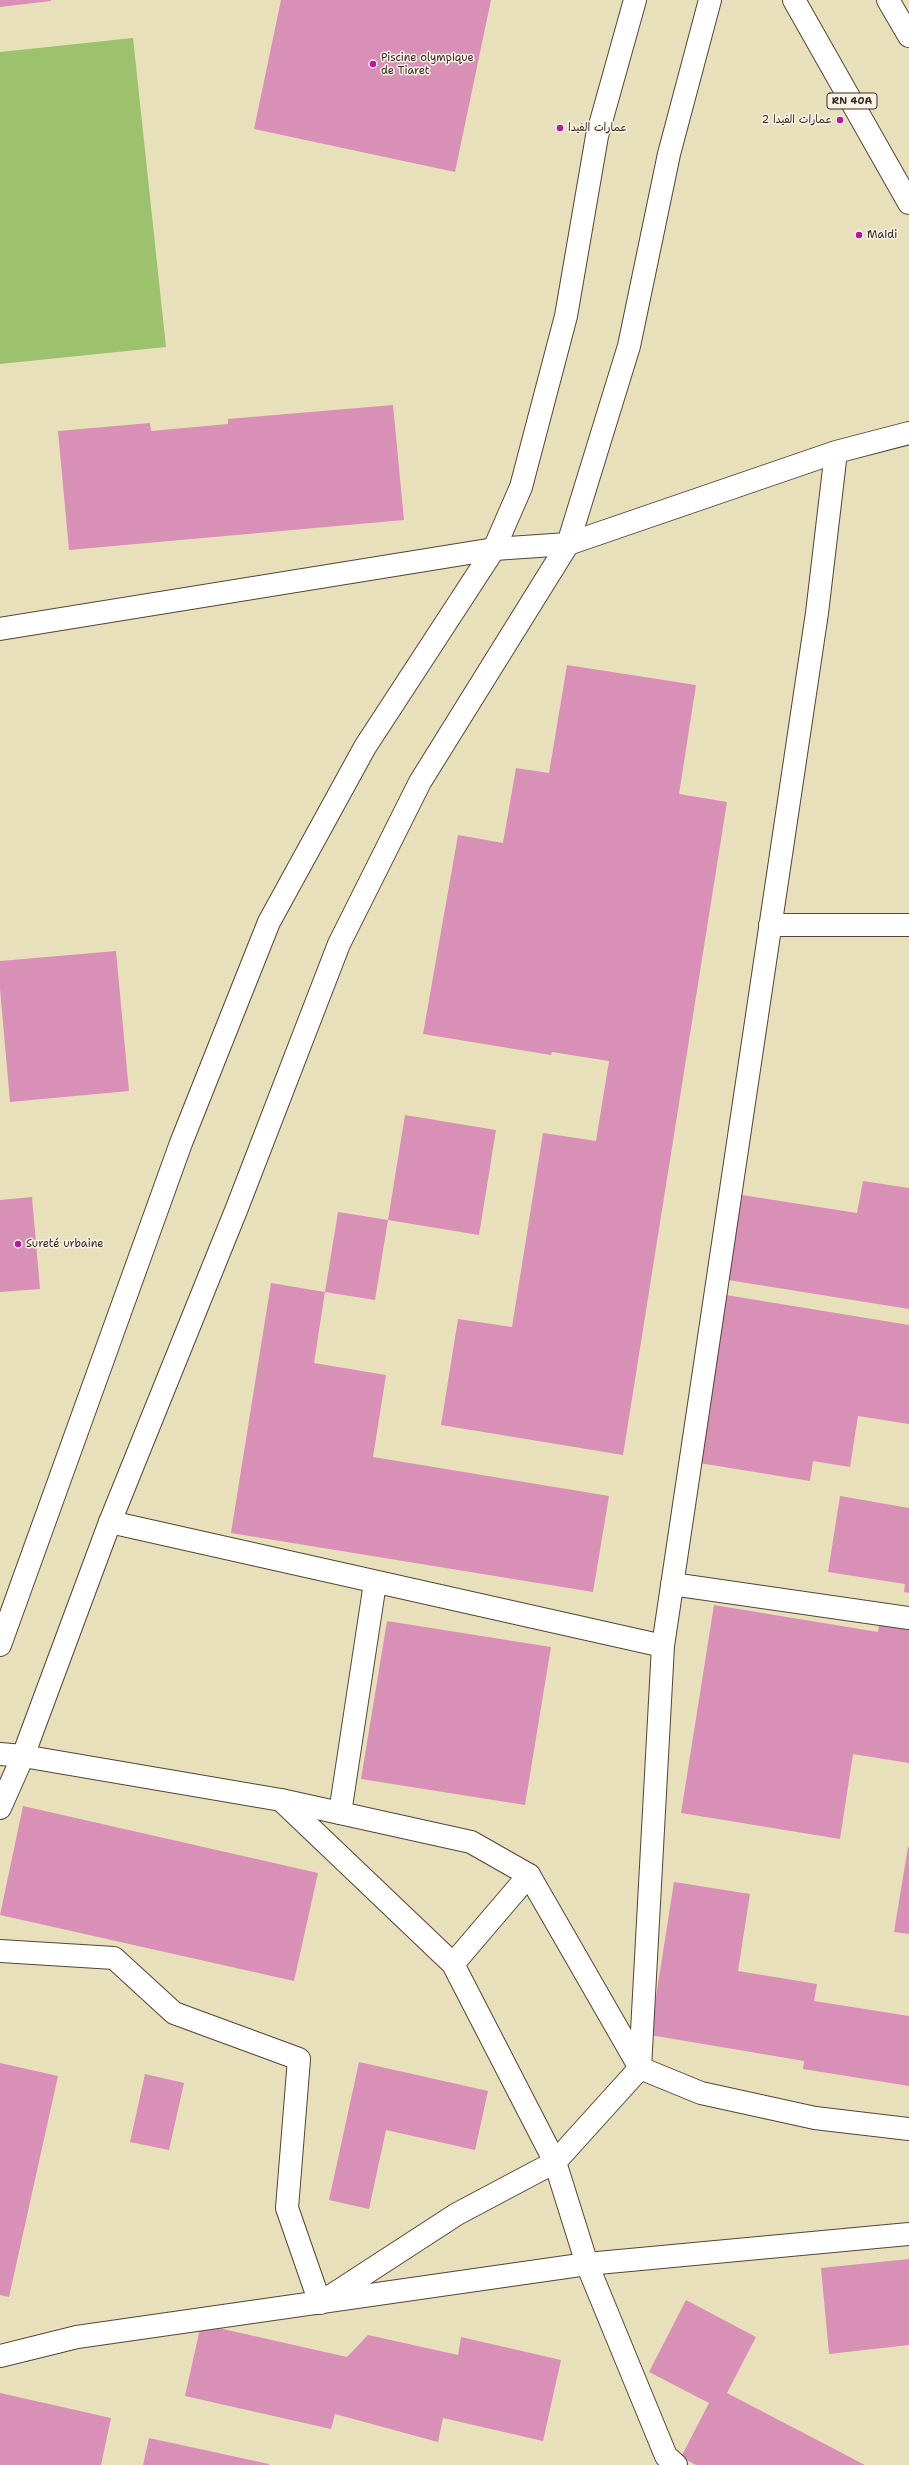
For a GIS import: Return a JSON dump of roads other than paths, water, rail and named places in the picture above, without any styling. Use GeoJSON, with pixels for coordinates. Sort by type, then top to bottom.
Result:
{"type":"FeatureCollection","features":[{"type":"Feature","properties":{"kind":"street"},"geometry":{"type":"LineString","coordinates":[[0,1645],[181,1143],[269,922],[365,747],[494,549],[521,487],[566,316],[597,136],[635,0]]}},
{"type":"Feature","properties":{"kind":"street"},"geometry":{"type":"LineString","coordinates":[[0,1808],[23,1756],[110,1522],[240,1201],[339,944],[420,782],[568,544],[629,346],[669,154],[710,0]]}},
{"type":"Feature","properties":{"kind":"street","name":"RN 40A"},"geometry":{"type":"LineString","coordinates":[[794,0],[909,203]]}},
{"type":"Feature","properties":{"kind":"street"},"geometry":{"type":"LineString","coordinates":[[888,0],[909,36]]}},
{"type":"Feature","properties":{"kind":"street"},"geometry":{"type":"LineString","coordinates":[[0,630],[494,549],[568,544],[836,452],[909,433]]}},
{"type":"Feature","properties":{"kind":"street"},"geometry":{"type":"LineString","coordinates":[[320,2303],[457,2214],[555,2162],[640,2068],[663,1646],[817,613],[836,452]]}},
{"type":"Feature","properties":{"kind":"street"},"geometry":{"type":"LineString","coordinates":[[770,925],[909,925]]}},
{"type":"Feature","properties":{"kind":"street"},"geometry":{"type":"LineString","coordinates":[[110,1522],[375,1583],[663,1646]]}},
{"type":"Feature","properties":{"kind":"street"},"geometry":{"type":"LineString","coordinates":[[340,1813],[375,1583]]}},
{"type":"Feature","properties":{"kind":"street"},"geometry":{"type":"LineString","coordinates":[[672,1584],[909,1618]]}},
{"type":"Feature","properties":{"kind":"street"},"geometry":{"type":"LineString","coordinates":[[0,1754],[23,1756],[281,1800],[471,1842],[529,1875],[640,2068],[701,2093],[815,2118],[909,2130]]}},
{"type":"Feature","properties":{"kind":"street"},"geometry":{"type":"LineString","coordinates":[[281,1800],[453,1964],[555,2162],[587,2264],[666,2456],[676,2465]]}},
{"type":"Feature","properties":{"kind":"street"},"geometry":{"type":"LineString","coordinates":[[453,1964],[529,1875]]}},
{"type":"Feature","properties":{"kind":"street"},"geometry":{"type":"LineString","coordinates":[[0,1951],[114,1958],[174,2013],[299,2059],[287,2208],[320,2303]]}},
{"type":"Feature","properties":{"kind":"street"},"geometry":{"type":"LineString","coordinates":[[0,2356],[77,2337],[587,2264],[909,2234]]}},
{"type":"Feature","properties":{"kind":"place","name":"Piscine olympique de Tiaret"},"geometry":{"type":"Point","coordinates":[373,64]}},
{"type":"Feature","properties":{"kind":"place","name":"عمارات الفيدا 2"},"geometry":{"type":"Point","coordinates":[840,120]}},
{"type":"Feature","properties":{"kind":"place","name":"عمارات الفيدا"},"geometry":{"type":"Point","coordinates":[560,128]}},
{"type":"Feature","properties":{"kind":"place","name":"Maidi"},"geometry":{"type":"Point","coordinates":[859,235]}},
{"type":"Feature","properties":{"kind":"place","name":"Sureté urbaine"},"geometry":{"type":"Point","coordinates":[18,1244]}}]}
